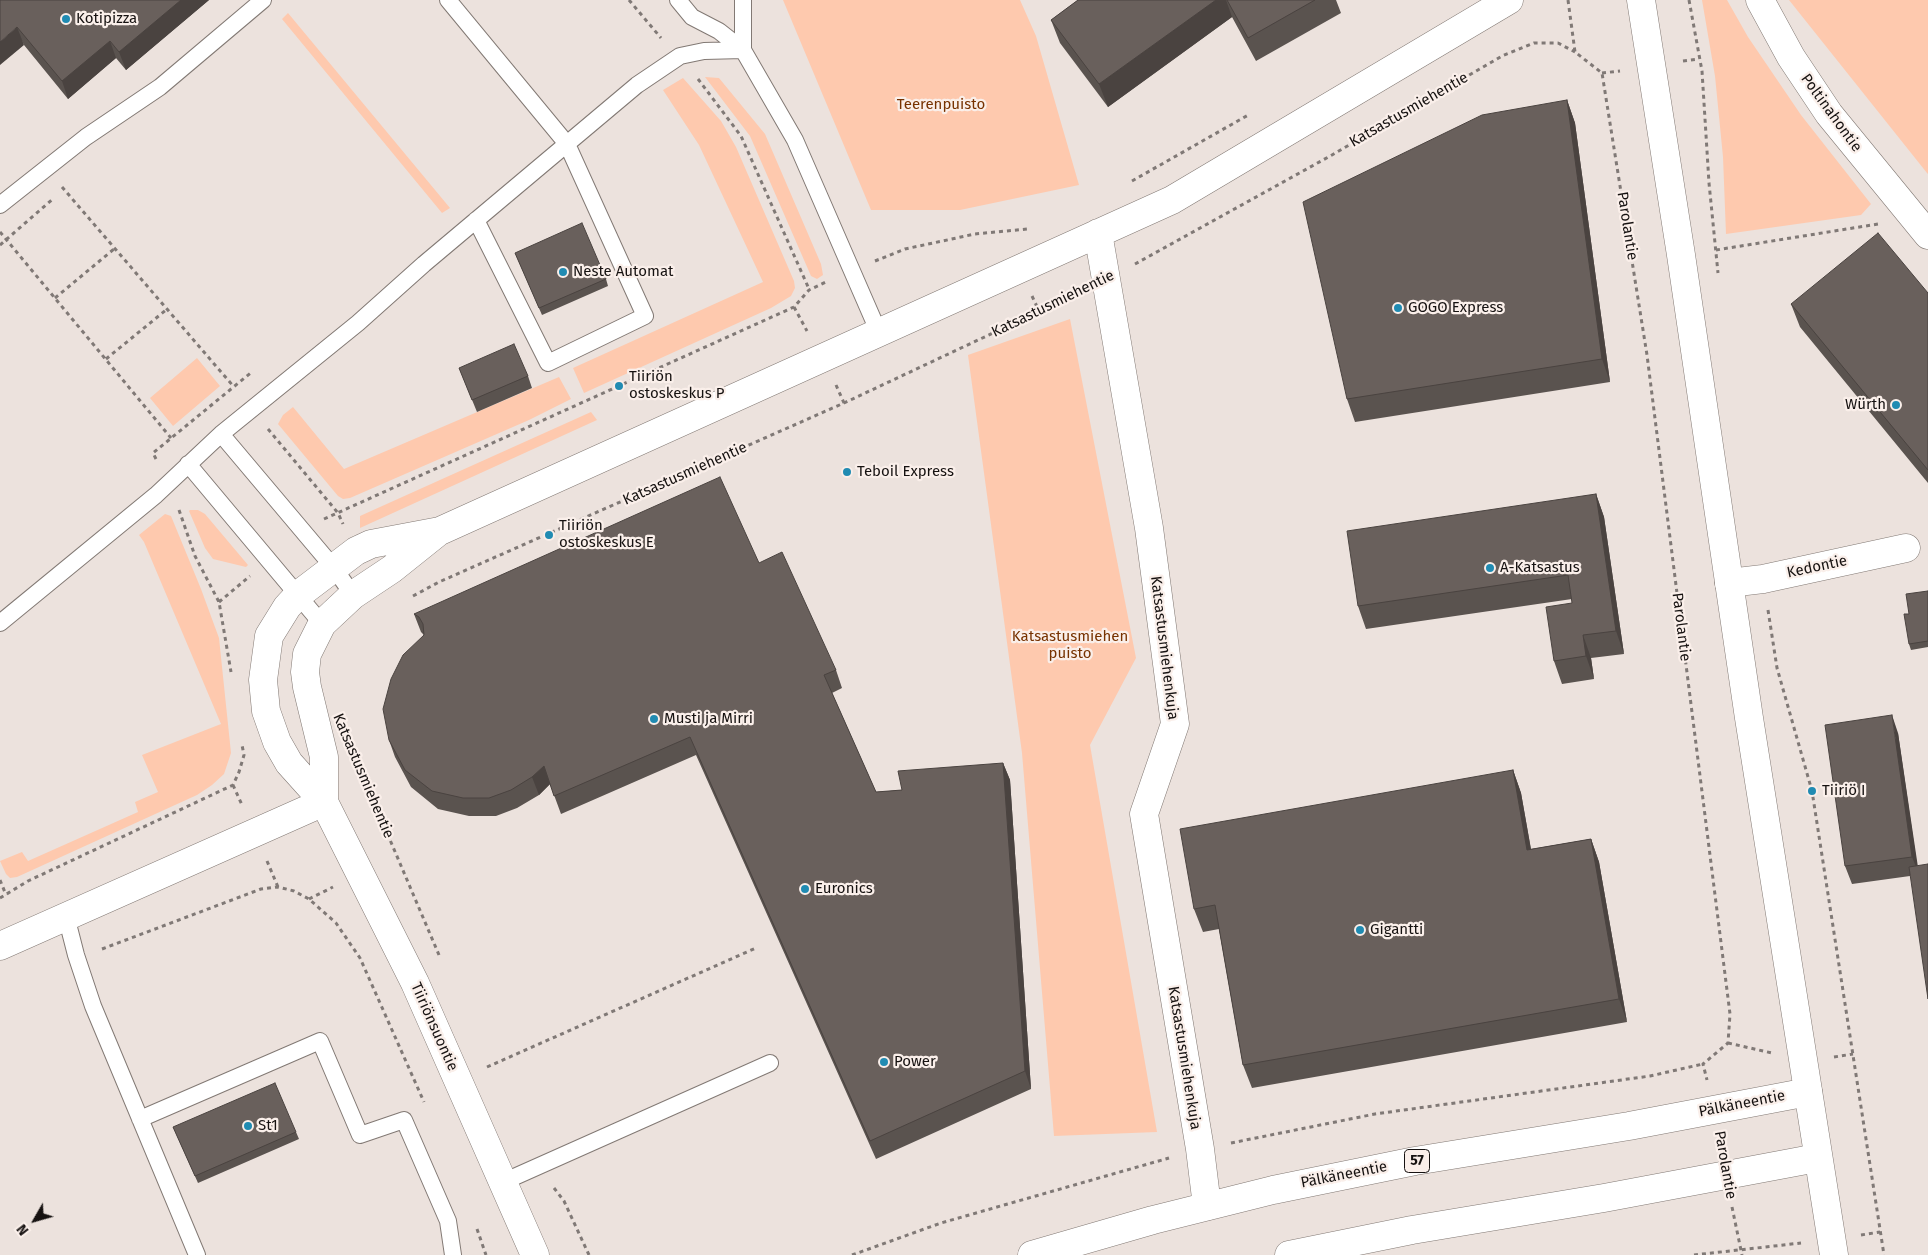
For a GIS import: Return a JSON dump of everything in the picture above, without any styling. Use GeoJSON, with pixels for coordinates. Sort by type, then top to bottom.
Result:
{"type":"FeatureCollection","features":[{"type":"Feature","properties":{"kind":"street","name":"Katsastusmiehentie"},"geometry":{"type":"LineString","coordinates":[[324,802],[289,763],[277,742],[266,711],[263,680],[269,636],[287,607],[298,595],[356,551],[371,544],[440,531],[1172,200],[1509,0]]}},
{"type":"Feature","properties":{"kind":"street"},"geometry":{"type":"LineString","coordinates":[[1641,0],[1832,1248]]}},
{"type":"Feature","properties":{"kind":"street","name":"Poltinahontie"},"geometry":{"type":"LineString","coordinates":[[1760,0],[1792,57],[1829,114],[1921,227]]}},
{"type":"Feature","properties":{"kind":"street","name":"Katsastusmiehenkuja"},"geometry":{"type":"LineString","coordinates":[[1098,234],[1149,528],[1175,724],[1144,814],[1200,1149],[1207,1206]]}},
{"type":"Feature","properties":{"kind":"street","name":"Katsastusmiehentie"},"geometry":{"type":"LineString","coordinates":[[324,802],[324,757],[307,686],[305,672],[307,654],[322,624],[353,594],[392,569],[440,531]]}},
{"type":"Feature","properties":{"kind":"street","name":"Kedontie"},"geometry":{"type":"LineString","coordinates":[[1729,583],[1763,579],[1906,548]]}},
{"type":"Feature","properties":{"kind":"street"},"geometry":{"type":"LineString","coordinates":[[0,946],[324,802]]}},
{"type":"Feature","properties":{"kind":"street","name":"Tiiriönsuontie"},"geometry":{"type":"LineString","coordinates":[[324,802],[415,983],[535,1255]]}},
{"type":"Feature","properties":{"kind":"street","name":"Pälkäneentie"},"geometry":{"type":"LineString","coordinates":[[1032,1255],[1207,1206],[1273,1190],[1415,1161],[1629,1126],[1808,1092]]}},
{"type":"Feature","properties":{"kind":"street"},"geometry":{"type":"LineString","coordinates":[[1289,1255],[1412,1230],[1726,1176],[1817,1158]]}},
{"type":"Feature","properties":{"kind":"lane"},"geometry":{"type":"LineString","coordinates":[[0,205],[86,137],[160,87],[263,0]]}},
{"type":"Feature","properties":{"kind":"lane"},"geometry":{"type":"LineString","coordinates":[[448,0],[567,144],[645,316],[548,363],[476,220]]}},
{"type":"Feature","properties":{"kind":"lane"},"geometry":{"type":"LineString","coordinates":[[678,0],[692,17],[719,31],[743,50],[795,140],[879,333]]}},
{"type":"Feature","properties":{"kind":"lane"},"geometry":{"type":"LineString","coordinates":[[743,0],[743,50]]}},
{"type":"Feature","properties":{"kind":"lane"},"geometry":{"type":"LineString","coordinates":[[0,623],[168,483],[221,434],[358,323],[476,220],[637,85],[680,56],[704,51],[743,50]]}},
{"type":"Feature","properties":{"kind":"lane"},"geometry":{"type":"LineString","coordinates":[[221,434],[334,568],[353,594]]}},
{"type":"Feature","properties":{"kind":"lane"},"geometry":{"type":"LineString","coordinates":[[188,464],[322,624]]}},
{"type":"Feature","properties":{"kind":"lane"},"geometry":{"type":"LineString","coordinates":[[66,916],[76,955],[93,1006],[197,1255]]}},
{"type":"Feature","properties":{"kind":"lane"},"geometry":{"type":"LineString","coordinates":[[140,1119],[320,1041],[360,1135],[404,1120],[448,1221],[453,1255]]}},
{"type":"Feature","properties":{"kind":"lane"},"geometry":{"type":"LineString","coordinates":[[503,1182],[770,1063]]}},
{"type":"Feature","properties":{"kind":"path"},"geometry":{"type":"LineString","coordinates":[[629,0],[658,36],[680,56],[741,136],[809,290]]}},
{"type":"Feature","properties":{"kind":"path"},"geometry":{"type":"LineString","coordinates":[[1568,0],[1575,52]]}},
{"type":"Feature","properties":{"kind":"path"},"geometry":{"type":"LineString","coordinates":[[1690,0],[1702,71],[1719,279]]}},
{"type":"Feature","properties":{"kind":"path","name":"Katsastusmiehentie"},"geometry":{"type":"LineString","coordinates":[[407,599],[438,582],[844,403],[1106,280],[1332,154],[1502,56],[1534,43],[1558,43],[1575,52]]}},
{"type":"Feature","properties":{"kind":"path","name":"Parolantie"},"geometry":{"type":"LineString","coordinates":[[1575,52],[1602,73],[1650,375],[1730,1014],[1728,1042],[1703,1064],[1715,1110]]}},
{"type":"Feature","properties":{"kind":"path"},"geometry":{"type":"LineString","coordinates":[[1125,185],[1253,112]]}},
{"type":"Feature","properties":{"kind":"path"},"geometry":{"type":"LineString","coordinates":[[46,168],[252,409],[338,513],[356,551]]}},
{"type":"Feature","properties":{"kind":"path"},"geometry":{"type":"LineString","coordinates":[[0,245],[71,184]]}},
{"type":"Feature","properties":{"kind":"path"},"geometry":{"type":"LineString","coordinates":[[304,534],[324,518],[794,307],[809,290],[852,271],[905,249],[975,234],[1017,232],[1036,227]]}},
{"type":"Feature","properties":{"kind":"path"},"geometry":{"type":"LineString","coordinates":[[1716,250],[1921,227]]}},
{"type":"Feature","properties":{"kind":"path"},"geometry":{"type":"LineString","coordinates":[[0,232],[171,438]]}},
{"type":"Feature","properties":{"kind":"path"},"geometry":{"type":"LineString","coordinates":[[55,298],[114,249]]}},
{"type":"Feature","properties":{"kind":"path"},"geometry":{"type":"LineString","coordinates":[[106,359],[166,310]]}},
{"type":"Feature","properties":{"kind":"path"},"geometry":{"type":"LineString","coordinates":[[232,678],[219,602],[195,556],[168,483],[153,453],[253,371]]}},
{"type":"Feature","properties":{"kind":"path"},"geometry":{"type":"LineString","coordinates":[[219,602],[269,560]]}},
{"type":"Feature","properties":{"kind":"path"},"geometry":{"type":"LineString","coordinates":[[1763,579],[1777,668],[1812,791],[1884,1255]]}},
{"type":"Feature","properties":{"kind":"path"},"geometry":{"type":"LineString","coordinates":[[0,898],[28,881],[233,786],[244,755],[241,736]]}},
{"type":"Feature","properties":{"kind":"path","name":"Katsastusmiehentie"},"geometry":{"type":"LineString","coordinates":[[356,759],[442,962]]}},
{"type":"Feature","properties":{"kind":"path"},"geometry":{"type":"LineString","coordinates":[[0,880],[6,895]]}},
{"type":"Feature","properties":{"kind":"path"},"geometry":{"type":"LineString","coordinates":[[76,955],[96,952],[261,889],[278,887],[294,891],[308,899],[336,923],[360,958],[425,1105]]}},
{"type":"Feature","properties":{"kind":"path"},"geometry":{"type":"LineString","coordinates":[[486,1067],[756,948]]}},
{"type":"Feature","properties":{"kind":"path"},"geometry":{"type":"LineString","coordinates":[[482,1058],[490,1076]]}},
{"type":"Feature","properties":{"kind":"path"},"geometry":{"type":"LineString","coordinates":[[852,1255],[941,1223],[1200,1149],[1375,1114],[1650,1076],[1703,1064]]}},
{"type":"Feature","properties":{"kind":"path"},"geometry":{"type":"LineString","coordinates":[[539,1166],[564,1201],[589,1255]]}},
{"type":"Feature","properties":{"kind":"path","name":"Parolantie"},"geometry":{"type":"LineString","coordinates":[[1726,1176],[1742,1255]]}},
{"type":"Feature","properties":{"kind":"path"},"geometry":{"type":"LineString","coordinates":[[477,1228],[486,1255]]}},
{"type":"Feature","properties":{"kind":"path"},"geometry":{"type":"LineString","coordinates":[[1694,1255],[1741,1250],[1832,1248],[1880,1232]]}},
{"type":"Feature","properties":{"kind":"green space","name":"Teerenpuisto"},"geometry":{"type":"Polygon","coordinates":[[[783,0],[1020,0],[1036,36],[1079,185],[960,210],[871,210],[783,0]]]}},
{"type":"Feature","properties":{"kind":"green space"},"geometry":{"type":"Polygon","coordinates":[[[1702,0],[1727,0],[1748,37],[1801,115],[1871,204],[1861,215],[1726,234],[1723,157],[1715,76],[1702,0]]]}},
{"type":"Feature","properties":{"kind":"green space"},"geometry":{"type":"Polygon","coordinates":[[[1789,0],[1928,0],[1928,174],[1927,173],[1789,0]]]}},
{"type":"Feature","properties":{"kind":"green space"},"geometry":{"type":"Polygon","coordinates":[[[288,13],[450,208],[442,213],[282,19],[288,13]]]}},
{"type":"Feature","properties":{"kind":"green space"},"geometry":{"type":"Polygon","coordinates":[[[705,77],[719,78],[765,134],[821,264],[823,275],[817,279],[811,276],[750,136],[705,77]]]}},
{"type":"Feature","properties":{"kind":"green space"},"geometry":{"type":"Polygon","coordinates":[[[683,78],[721,121],[736,147],[794,281],[795,288],[791,296],[771,308],[584,393],[573,368],[763,282],[699,145],[663,90],[683,78]]]}},
{"type":"Feature","properties":{"kind":"green space","name":"Katsastusmiehen puisto"},"geometry":{"type":"Polygon","coordinates":[[[1070,319],[1136,658],[1090,745],[1157,1132],[1054,1136],[1022,753],[968,355],[1070,319]]]}},
{"type":"Feature","properties":{"kind":"green space"},"geometry":{"type":"Polygon","coordinates":[[[197,358],[220,386],[173,426],[150,398],[197,358]]]}},
{"type":"Feature","properties":{"kind":"green space"},"geometry":{"type":"Polygon","coordinates":[[[559,377],[571,399],[529,420],[350,498],[343,499],[338,496],[278,424],[283,415],[293,407],[344,469],[559,377]]]}},
{"type":"Feature","properties":{"kind":"green space"},"geometry":{"type":"Polygon","coordinates":[[[591,412],[597,420],[360,528],[360,516],[591,412]]]}},
{"type":"Feature","properties":{"kind":"green space"},"geometry":{"type":"Polygon","coordinates":[[[190,510],[198,510],[205,514],[248,565],[246,567],[213,559],[205,548],[190,510]]]}},
{"type":"Feature","properties":{"kind":"green space"},"geometry":{"type":"Polygon","coordinates":[[[165,514],[171,516],[219,638],[231,753],[224,774],[197,795],[17,877],[10,878],[0,861],[22,852],[28,861],[138,812],[135,802],[158,792],[142,755],[221,724],[144,542],[139,535],[165,514]]]}},
{"type":"Feature","properties":{"kind":"building"},"geometry":{"type":"Polygon","coordinates":[[[0,0],[181,0],[119,52],[110,41],[62,81],[17,27],[0,42],[0,0]]]}},
{"type":"Feature","properties":{"kind":"building"},"geometry":{"type":"Polygon","coordinates":[[[1078,0],[1216,0],[1099,84],[1051,20],[1078,0]]]}},
{"type":"Feature","properties":{"kind":"building"},"geometry":{"type":"Polygon","coordinates":[[[1227,0],[1315,0],[1248,38],[1227,0]]]}},
{"type":"Feature","properties":{"kind":"building"},"geometry":{"type":"Polygon","coordinates":[[[1567,100],[1602,359],[1347,399],[1303,202],[1482,115],[1567,100]]]}},
{"type":"Feature","properties":{"kind":"building","name":"Neste Automat"},"geometry":{"type":"Polygon","coordinates":[[[582,223],[606,279],[539,308],[515,253],[582,223]]]}},
{"type":"Feature","properties":{"kind":"building","name":"Würth"},"geometry":{"type":"Polygon","coordinates":[[[1878,233],[1928,293],[1928,470],[1791,304],[1878,233]]]}},
{"type":"Feature","properties":{"kind":"building"},"geometry":{"type":"Polygon","coordinates":[[[514,344],[528,376],[472,400],[459,368],[514,344]]]}},
{"type":"Feature","properties":{"kind":"building"},"geometry":{"type":"Polygon","coordinates":[[[720,477],[759,563],[782,552],[836,670],[824,675],[876,792],[902,790],[898,771],[1003,763],[1025,1071],[870,1141],[690,737],[554,796],[544,766],[532,777],[511,790],[489,798],[463,798],[432,791],[405,770],[389,740],[383,709],[391,679],[403,655],[424,635],[423,624],[419,617],[414,614],[720,477]]]}},
{"type":"Feature","properties":{"kind":"building"},"geometry":{"type":"Polygon","coordinates":[[[1596,494],[1616,631],[1583,635],[1586,656],[1554,661],[1546,607],[1572,603],[1568,575],[1358,606],[1347,531],[1596,494]]]}},
{"type":"Feature","properties":{"kind":"building"},"geometry":{"type":"Polygon","coordinates":[[[1928,591],[1928,641],[1909,644],[1904,614],[1909,614],[1906,594],[1928,591]]]}},
{"type":"Feature","properties":{"kind":"building"},"geometry":{"type":"Polygon","coordinates":[[[1892,715],[1912,857],[1845,866],[1825,725],[1892,715]]]}},
{"type":"Feature","properties":{"kind":"building"},"geometry":{"type":"Polygon","coordinates":[[[1513,770],[1527,850],[1591,839],[1619,999],[1243,1065],[1215,905],[1194,909],[1180,829],[1513,770]]]}},
{"type":"Feature","properties":{"kind":"building"},"geometry":{"type":"Polygon","coordinates":[[[1928,864],[1928,999],[1909,867],[1928,864]]]}},
{"type":"Feature","properties":{"kind":"building"},"geometry":{"type":"Polygon","coordinates":[[[275,1083],[296,1132],[195,1176],[173,1127],[275,1083]]]}},
{"type":"Feature","properties":{"kind":"place","name":"Kotipizza"},"geometry":{"type":"Point","coordinates":[66,19]}},
{"type":"Feature","properties":{"kind":"place","name":"Neste Automat"},"geometry":{"type":"Point","coordinates":[563,272]}},
{"type":"Feature","properties":{"kind":"place","name":"GOGO Express"},"geometry":{"type":"Point","coordinates":[1398,308]}},
{"type":"Feature","properties":{"kind":"place","name":"Tiiriön ostoskeskus P"},"geometry":{"type":"Point","coordinates":[619,386]}},
{"type":"Feature","properties":{"kind":"place","name":"Würth"},"geometry":{"type":"Point","coordinates":[1896,405]}},
{"type":"Feature","properties":{"kind":"place","name":"Teboil Express"},"geometry":{"type":"Point","coordinates":[847,472]}},
{"type":"Feature","properties":{"kind":"place","name":"Tiiriön ostoskeskus E"},"geometry":{"type":"Point","coordinates":[549,535]}},
{"type":"Feature","properties":{"kind":"place","name":"A-Katsastus"},"geometry":{"type":"Point","coordinates":[1490,568]}},
{"type":"Feature","properties":{"kind":"place","name":"Musti ja Mirri"},"geometry":{"type":"Point","coordinates":[654,719]}},
{"type":"Feature","properties":{"kind":"place","name":"Tiiriö I"},"geometry":{"type":"Point","coordinates":[1812,791]}},
{"type":"Feature","properties":{"kind":"place","name":"Euronics"},"geometry":{"type":"Point","coordinates":[805,889]}},
{"type":"Feature","properties":{"kind":"place","name":"Gigantti"},"geometry":{"type":"Point","coordinates":[1360,930]}},
{"type":"Feature","properties":{"kind":"place","name":"Power"},"geometry":{"type":"Point","coordinates":[884,1062]}},
{"type":"Feature","properties":{"kind":"place","name":"St1"},"geometry":{"type":"Point","coordinates":[248,1126]}}]}
